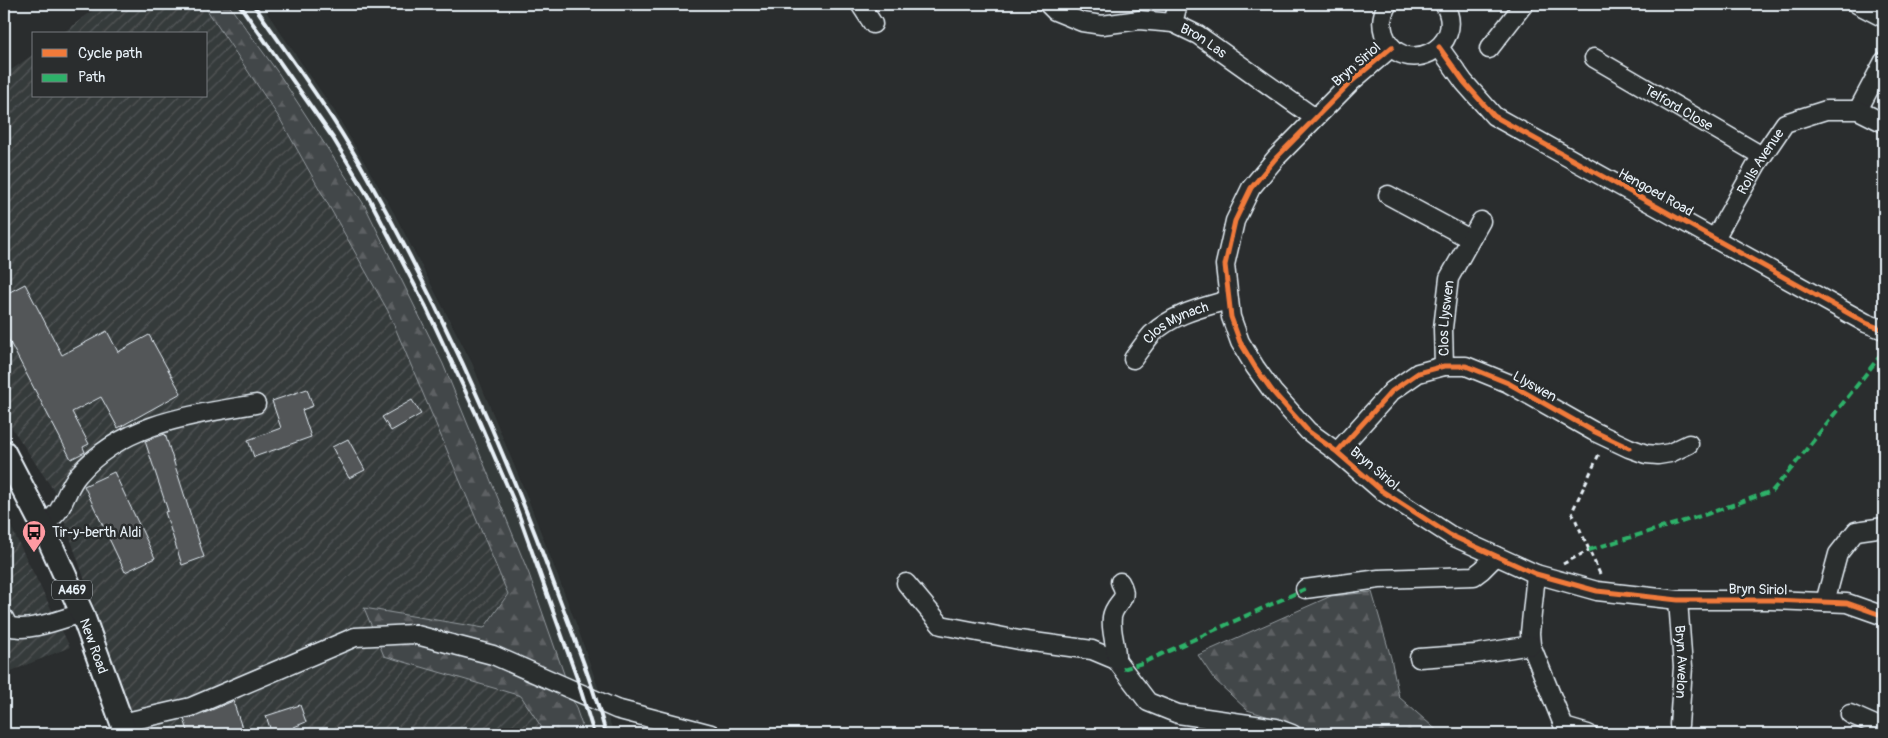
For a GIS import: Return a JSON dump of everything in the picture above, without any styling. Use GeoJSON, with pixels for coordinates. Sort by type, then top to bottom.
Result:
{"type":"FeatureCollection","features":[{"type":"Feature","properties":{"kind":"main road","name":"New Road"},"geometry":{"type":"LineString","coordinates":[[4,452],[43,527],[82,613],[124,729]]}},
{"type":"Feature","properties":{"kind":"street"},"geometry":{"type":"LineString","coordinates":[[860,4],[872,24]]}},
{"type":"Feature","properties":{"kind":"street","name":"Bron Las"},"geometry":{"type":"LineString","coordinates":[[1048,4],[1055,11],[1088,23],[1102,25],[1139,20],[1173,23],[1198,35],[1315,118]]}},
{"type":"Feature","properties":{"kind":"street"},"geometry":{"type":"LineString","coordinates":[[1173,23],[1178,4]]}},
{"type":"Feature","properties":{"kind":"street"},"geometry":{"type":"LineString","coordinates":[[1388,4],[1382,18],[1382,28],[1386,38],[1392,47],[1401,53],[1416,56],[1430,53],[1439,48],[1446,38],[1449,28],[1449,16],[1444,4]]}},
{"type":"Feature","properties":{"kind":"street"},"geometry":{"type":"LineString","coordinates":[[1489,50],[1524,4]]}},
{"type":"Feature","properties":{"kind":"street"},"geometry":{"type":"LineString","coordinates":[[1857,4],[1884,18]]}},
{"type":"Feature","properties":{"kind":"street","name":"Bryn Siriol"},"geometry":{"type":"LineString","coordinates":[[1392,47],[1351,82],[1276,158],[1251,188],[1235,221],[1225,265],[1228,300],[1240,342],[1268,386],[1308,431],[1337,452],[1382,491],[1450,535],[1536,574],[1597,591],[1678,600],[1772,600],[1847,603],[1884,616]]}},
{"type":"Feature","properties":{"kind":"street","name":"Hengoed Road"},"geometry":{"type":"LineString","coordinates":[[1439,48],[1464,82],[1494,116],[1866,323],[1884,330]]}},
{"type":"Feature","properties":{"kind":"street","name":"Telford Close"},"geometry":{"type":"LineString","coordinates":[[1594,58],[1762,156]]}},
{"type":"Feature","properties":{"kind":"street"},"geometry":{"type":"LineString","coordinates":[[1858,110],[1884,61]]}},
{"type":"Feature","properties":{"kind":"street","name":"Rolls Avenue"},"geometry":{"type":"LineString","coordinates":[[1715,238],[1762,156],[1785,123],[1826,110],[1858,110],[1884,123]]}},
{"type":"Feature","properties":{"kind":"street"},"geometry":{"type":"LineString","coordinates":[[1388,195],[1470,240]]}},
{"type":"Feature","properties":{"kind":"street","name":"Clos Llyswen"},"geometry":{"type":"LineString","coordinates":[[1444,366],[1443,328],[1448,278],[1481,221]]}},
{"type":"Feature","properties":{"kind":"street","name":"Clos Mynach"},"geometry":{"type":"LineString","coordinates":[[1133,360],[1152,334],[1167,322],[1186,312],[1228,300]]}},
{"type":"Feature","properties":{"kind":"street","name":"Llyswen"},"geometry":{"type":"LineString","coordinates":[[1337,452],[1392,391],[1418,373],[1444,366],[1466,366],[1508,383],[1606,438],[1646,454],[1670,453],[1689,444]]}},
{"type":"Feature","properties":{"kind":"street"},"geometry":{"type":"LineString","coordinates":[[43,527],[58,512],[69,486],[80,472],[121,439],[184,416],[256,404]]}},
{"type":"Feature","properties":{"kind":"street"},"geometry":{"type":"LineString","coordinates":[[1825,602],[1838,554],[1856,531],[1884,527]]}},
{"type":"Feature","properties":{"kind":"street"},"geometry":{"type":"LineString","coordinates":[[1305,590],[1379,579],[1474,576],[1496,556]]}},
{"type":"Feature","properties":{"kind":"street"},"geometry":{"type":"LineString","coordinates":[[1536,574],[1530,633],[1538,664],[1564,727],[1588,734]]}},
{"type":"Feature","properties":{"kind":"street"},"geometry":{"type":"LineString","coordinates":[[1116,660],[1117,654],[1112,620],[1113,611],[1125,591],[1120,582]]}},
{"type":"Feature","properties":{"kind":"street"},"geometry":{"type":"LineString","coordinates":[[906,583],[941,624],[1019,640],[1092,650],[1116,660],[1148,702],[1178,714],[1276,728],[1292,734]]}},
{"type":"Feature","properties":{"kind":"street","name":"Bryn Awelon"},"geometry":{"type":"LineString","coordinates":[[1678,600],[1683,667],[1679,725]]}},
{"type":"Feature","properties":{"kind":"street"},"geometry":{"type":"LineString","coordinates":[[4,618],[8,626],[17,629],[82,613]]}},
{"type":"Feature","properties":{"kind":"street"},"geometry":{"type":"LineString","coordinates":[[124,729],[191,707],[355,638],[413,634],[494,655],[616,710],[711,734]]}},
{"type":"Feature","properties":{"kind":"street"},"geometry":{"type":"LineString","coordinates":[[1420,658],[1508,650],[1532,645]]}},
{"type":"Feature","properties":{"kind":"street"},"geometry":{"type":"LineString","coordinates":[[1850,714],[1883,725]]}},
{"type":"Feature","properties":{"kind":"path"},"geometry":{"type":"LineString","coordinates":[[1606,438],[1572,512],[1608,592]]}},
{"type":"Feature","properties":{"kind":"shaded area"},"geometry":{"type":"Polygon","coordinates":[[[102,4],[203,4],[280,119],[389,311],[508,594],[557,734],[138,734],[54,491],[4,416],[4,75],[32,55],[32,98],[208,98],[208,32],[64,32],[102,4]]]}},
{"type":"Feature","properties":{"kind":"shaded area"},"geometry":{"type":"Polygon","coordinates":[[[228,4],[261,4],[335,112],[394,213],[472,363],[528,499],[577,626],[614,734],[585,734],[529,574],[365,206],[279,74],[228,4]]]}},
{"type":"Feature","properties":{"kind":"shaded area"},"geometry":{"type":"Polygon","coordinates":[[[4,513],[70,647],[4,674],[4,513]]]}},
{"type":"Feature","properties":{"kind":"green space"},"geometry":{"type":"Polygon","coordinates":[[[203,4],[228,4],[279,74],[365,206],[443,364],[529,574],[585,734],[546,734],[521,696],[384,656],[364,608],[484,628],[508,594],[388,311],[280,119],[203,4]]]}},
{"type":"Feature","properties":{"kind":"green space"},"geometry":{"type":"Polygon","coordinates":[[[1372,592],[1391,658],[1399,697],[1441,734],[1316,734],[1298,726],[1247,710],[1214,679],[1198,655],[1331,596],[1372,592]]]}},
{"type":"Feature","properties":{"kind":"building"},"geometry":{"type":"Polygon","coordinates":[[[25,284],[62,355],[107,331],[118,352],[149,335],[181,393],[118,428],[101,397],[72,412],[89,444],[83,447],[85,452],[71,459],[4,331],[4,295],[25,284]]]}},
{"type":"Feature","properties":{"kind":"building"},"geometry":{"type":"Polygon","coordinates":[[[307,389],[313,406],[302,410],[311,437],[254,457],[248,440],[281,428],[272,401],[307,389]]]}},
{"type":"Feature","properties":{"kind":"building"},"geometry":{"type":"Polygon","coordinates":[[[412,400],[421,414],[391,431],[382,417],[412,400]]]}},
{"type":"Feature","properties":{"kind":"building"},"geometry":{"type":"Polygon","coordinates":[[[165,434],[204,557],[182,565],[165,512],[168,511],[145,441],[165,434]]]}},
{"type":"Feature","properties":{"kind":"building"},"geometry":{"type":"Polygon","coordinates":[[[348,439],[365,470],[349,478],[332,447],[348,439]]]}},
{"type":"Feature","properties":{"kind":"building"},"geometry":{"type":"Polygon","coordinates":[[[114,472],[155,558],[125,572],[84,486],[114,472]]]}},
{"type":"Feature","properties":{"kind":"building"},"geometry":{"type":"Polygon","coordinates":[[[233,701],[244,734],[189,734],[184,719],[195,717],[233,701]]]}},
{"type":"Feature","properties":{"kind":"building"},"geometry":{"type":"Polygon","coordinates":[[[300,705],[306,722],[294,727],[296,734],[272,734],[266,716],[300,705]]]}},
{"type":"Feature","properties":{"kind":"railway"},"geometry":{"type":"LineString","coordinates":[[239,4],[333,138],[368,196],[426,307],[476,414],[515,504],[577,678],[594,734]]}},
{"type":"Feature","properties":{"kind":"railway"},"geometry":{"type":"LineString","coordinates":[[253,4],[348,143],[388,214],[464,366],[531,523],[587,674],[606,734]]}},
{"type":"Feature","properties":{"kind":"marked path"},"geometry":{"type":"LineString","coordinates":[[1589,550],[1707,514],[1772,491],[1884,351]]}},
{"type":"Feature","properties":{"kind":"marked path"},"geometry":{"type":"LineString","coordinates":[[1123,669],[1142,663],[1305,589]]}},
{"type":"Feature","properties":{"kind":"cycle path"},"geometry":{"type":"LineString","coordinates":[[1392,47],[1351,82],[1276,158],[1251,188],[1235,221],[1225,265],[1231,317],[1240,342],[1273,392],[1308,431],[1337,452],[1382,491],[1450,535],[1536,574],[1597,591],[1678,600],[1771,600],[1847,603],[1884,616]]}},
{"type":"Feature","properties":{"kind":"cycle path"},"geometry":{"type":"LineString","coordinates":[[1439,47],[1464,82],[1494,116],[1866,323],[1884,330]]}},
{"type":"Feature","properties":{"kind":"cycle path"},"geometry":{"type":"LineString","coordinates":[[1337,452],[1392,391],[1418,373],[1444,366],[1466,366],[1508,383],[1593,431],[1629,448]]}},
{"type":"Feature","properties":{"kind":"place","name":"Tir-y-berth Aldi"},"geometry":{"type":"Point","coordinates":[34,553]}}]}
